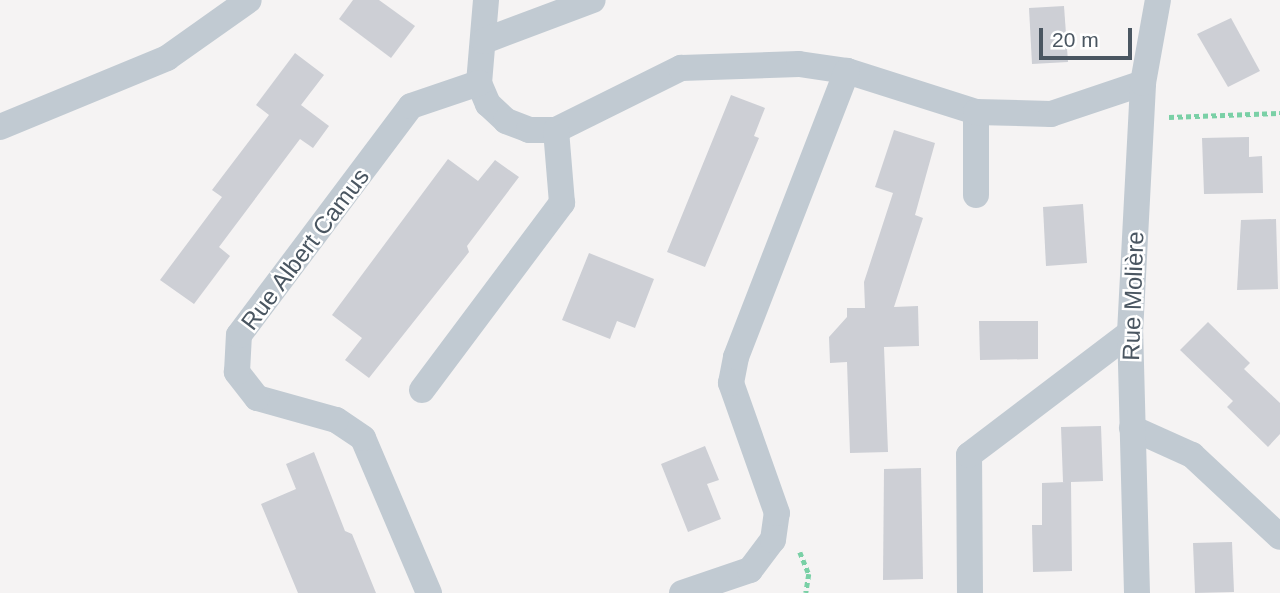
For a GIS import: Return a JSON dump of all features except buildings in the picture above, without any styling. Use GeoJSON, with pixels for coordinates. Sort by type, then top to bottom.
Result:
{"type":"FeatureCollection","features":[{"type":"Feature","properties":{"kind":"street"},"geometry":{"type":"LineString","coordinates":[[0,127],[167,58],[249,0]]}},
{"type":"Feature","properties":{"kind":"street"},"geometry":{"type":"LineString","coordinates":[[486,0],[479,83],[488,104],[506,121],[529,130],[556,130],[681,68],[799,64],[847,71],[976,113],[1051,114],[1143,83]]}},
{"type":"Feature","properties":{"kind":"street"},"geometry":{"type":"LineString","coordinates":[[484,41],[593,0]]}},
{"type":"Feature","properties":{"kind":"street","name":"Rue Molière"},"geometry":{"type":"LineString","coordinates":[[1137,593],[1130,333],[1143,83],[1158,0]]}},
{"type":"Feature","properties":{"kind":"street"},"geometry":{"type":"LineString","coordinates":[[682,593],[750,569],[774,540],[777,513],[731,383],[736,357],[847,71]]}},
{"type":"Feature","properties":{"kind":"street","name":"Rue Albert Camus"},"geometry":{"type":"LineString","coordinates":[[429,593],[363,438],[336,420],[257,398],[237,372],[239,335],[411,106],[479,83]]}},
{"type":"Feature","properties":{"kind":"street"},"geometry":{"type":"LineString","coordinates":[[976,113],[976,195]]}},
{"type":"Feature","properties":{"kind":"street"},"geometry":{"type":"LineString","coordinates":[[422,390],[562,203],[556,130]]}},
{"type":"Feature","properties":{"kind":"street"},"geometry":{"type":"LineString","coordinates":[[970,593],[969,455],[1130,333]]}},
{"type":"Feature","properties":{"kind":"street"},"geometry":{"type":"LineString","coordinates":[[1132,428],[1192,455],[1280,537]]}},
{"type":"Feature","properties":{"kind":"path"},"geometry":{"type":"LineString","coordinates":[[1141,118],[1280,113]]}},
{"type":"Feature","properties":{"kind":"path"},"geometry":{"type":"LineString","coordinates":[[774,540],[800,552],[809,574],[806,593]]}}]}
